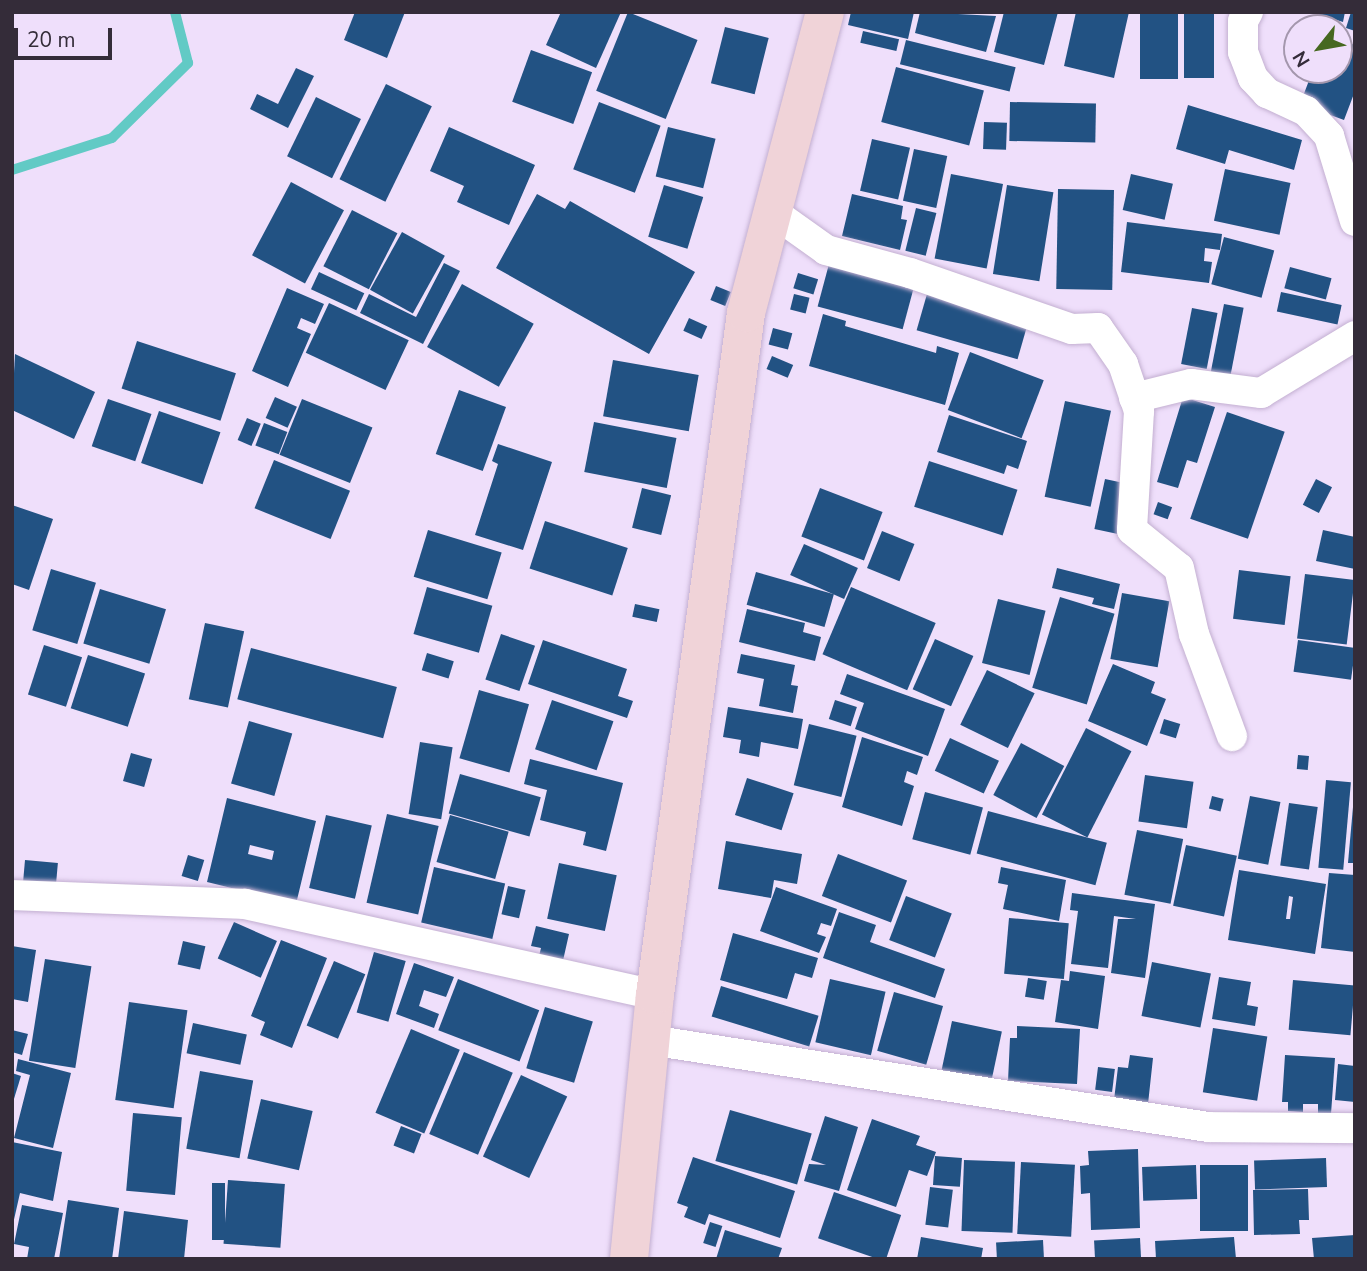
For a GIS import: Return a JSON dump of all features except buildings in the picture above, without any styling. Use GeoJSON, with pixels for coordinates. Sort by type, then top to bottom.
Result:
{"type":"FeatureCollection","features":[{"type":"Feature","properties":{"kind":"street"},"geometry":{"type":"LineString","coordinates":[[629,1259],[655,995],[746,313],[770,210],[825,12]]}},
{"type":"Feature","properties":{"kind":"street"},"geometry":{"type":"LineString","coordinates":[[1248,12],[1243,21],[1243,52],[1253,78],[1267,93],[1306,111],[1329,136],[1355,221]]}},
{"type":"Feature","properties":{"kind":"street"},"geometry":{"type":"LineString","coordinates":[[770,210],[826,250],[910,273],[1072,329],[1098,328],[1123,364],[1139,423],[1132,530],[1179,568],[1194,634],[1232,736]]}},
{"type":"Feature","properties":{"kind":"street"},"geometry":{"type":"LineString","coordinates":[[1134,398],[1191,384],[1261,393],[1355,336]]}},
{"type":"Feature","properties":{"kind":"street"},"geometry":{"type":"LineString","coordinates":[[12,895],[245,904],[655,995]]}},
{"type":"Feature","properties":{"kind":"street"},"geometry":{"type":"LineString","coordinates":[[650,1040],[1208,1127],[1355,1128]]}},
{"type":"Feature","properties":{"kind":"waterway"},"geometry":{"type":"LineString","coordinates":[[12,170],[112,138],[188,63],[175,12]]}}]}
